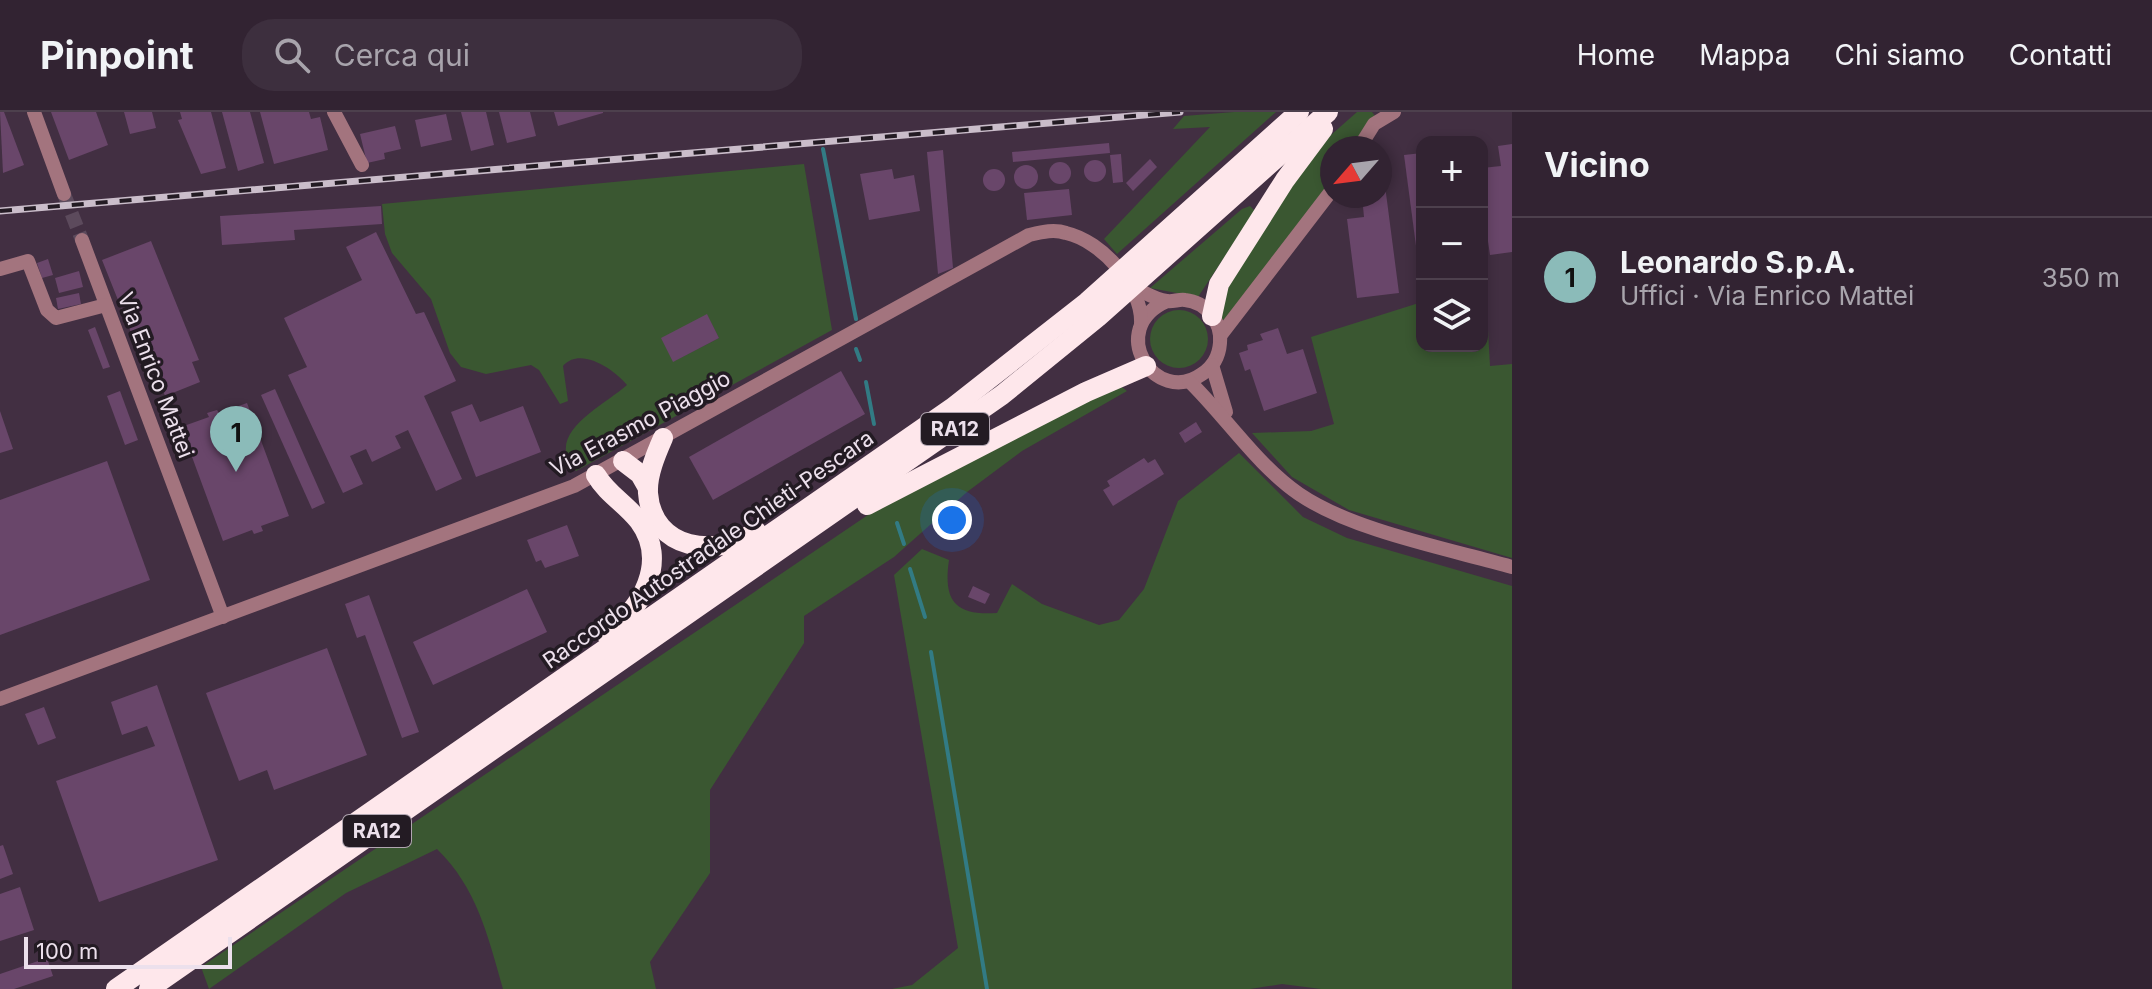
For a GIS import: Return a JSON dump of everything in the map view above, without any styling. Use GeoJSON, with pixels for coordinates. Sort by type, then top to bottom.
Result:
{"type":"FeatureCollection","features":[{"type":"Feature","properties":{"kind":"highway","name":"Raccordo Autostradale Chieti-Pescara"},"geometry":{"type":"LineString","coordinates":[[149,989],[1002,395],[1161,248],[1303,125],[1328,112]]}},
{"type":"Feature","properties":{"kind":"highway"},"geometry":{"type":"LineString","coordinates":[[1212,316],[1219,284],[1285,180],[1303,125]]}},
{"type":"Feature","properties":{"kind":"highway","name":"Raccordo Autostradale Chieti-Pescara"},"geometry":{"type":"LineString","coordinates":[[116,989],[1092,310]]}},
{"type":"Feature","properties":{"kind":"highway"},"geometry":{"type":"LineString","coordinates":[[807,533],[829,530],[903,485],[1086,392],[1146,366]]}},
{"type":"Feature","properties":{"kind":"highway"},"geometry":{"type":"LineString","coordinates":[[648,488],[663,438]]}},
{"type":"Feature","properties":{"kind":"highway"},"geometry":{"type":"LineString","coordinates":[[623,461],[635,469],[648,488],[654,515],[666,529],[684,542],[706,548],[724,547],[749,536],[805,497],[829,494]]}},
{"type":"Feature","properties":{"kind":"highway"},"geometry":{"type":"LineString","coordinates":[[554,686],[559,666],[631,613],[650,577],[651,556],[643,527],[596,475]]}},
{"type":"Feature","properties":{"kind":"street"},"geometry":{"type":"LineString","coordinates":[[34,112],[64,194]]}},
{"type":"Feature","properties":{"kind":"street"},"geometry":{"type":"LineString","coordinates":[[334,112],[362,165]]}},
{"type":"Feature","properties":{"kind":"street"},"geometry":{"type":"LineString","coordinates":[[1366,136],[1374,124],[1394,112]]}},
{"type":"Feature","properties":{"kind":"street"},"geometry":{"type":"LineString","coordinates":[[1220,336],[1320,206]]}},
{"type":"Feature","properties":{"kind":"street","name":"Via Erasmo Piaggio"},"geometry":{"type":"LineString","coordinates":[[0,699],[555,494],[623,461],[1029,235],[1055,231],[1076,236],[1098,250],[1133,287],[1167,301]]}},
{"type":"Feature","properties":{"kind":"street","name":"Via Enrico Mattei"},"geometry":{"type":"LineString","coordinates":[[82,240],[223,617]]}},
{"type":"Feature","properties":{"kind":"street"},"geometry":{"type":"LineString","coordinates":[[0,269],[28,261],[47,310],[56,318],[106,305]]}},
{"type":"Feature","properties":{"kind":"street"},"geometry":{"type":"LineString","coordinates":[[1133,287],[1140,306],[1139,350],[1146,366],[1163,378],[1189,381],[1281,479],[1318,505],[1365,525],[1512,567]]}},
{"type":"Feature","properties":{"kind":"street"},"geometry":{"type":"LineString","coordinates":[[1141,324],[1151,310],[1167,301],[1192,301],[1212,316],[1220,336],[1219,351],[1212,365],[1189,381]]}},
{"type":"Feature","properties":{"kind":"street"},"geometry":{"type":"LineString","coordinates":[[1212,365],[1219,397],[1233,426]]}},
{"type":"Feature","properties":{"kind":"green space"},"geometry":{"type":"Polygon","coordinates":[[[1276,112],[1117,254],[1104,239],[1210,127],[1173,129],[1184,116],[1276,112]]]}},
{"type":"Feature","properties":{"kind":"green space"},"geometry":{"type":"Polygon","coordinates":[[[1357,112],[1372,112],[1375,116],[1363,136],[1330,136],[1357,112]]]}},
{"type":"Feature","properties":{"kind":"green space"},"geometry":{"type":"Polygon","coordinates":[[[1320,145],[1320,201],[1224,320],[1220,319],[1219,300],[1320,145]]]}},
{"type":"Feature","properties":{"kind":"green space"},"geometry":{"type":"Polygon","coordinates":[[[804,164],[832,330],[576,471],[567,458],[566,445],[571,433],[579,422],[627,385],[614,372],[596,362],[578,358],[570,360],[563,366],[568,401],[560,404],[539,370],[531,365],[486,374],[461,367],[450,353],[431,299],[392,253],[385,234],[382,204],[804,164]],[[707,315],[674,361],[719,338],[707,315]]]}},
{"type":"Feature","properties":{"kind":"green space"},"geometry":{"type":"Polygon","coordinates":[[[1250,206],[1255,211],[1198,297],[1150,288],[1242,209],[1250,206]]]}},
{"type":"Feature","properties":{"kind":"green space"},"geometry":{"type":"Polygon","coordinates":[[[1416,304],[1416,352],[1488,352],[1488,330],[1490,366],[1512,364],[1512,558],[1349,510],[1292,477],[1252,433],[1311,431],[1334,424],[1311,337],[1416,304]]]}},
{"type":"Feature","properties":{"kind":"green space"},"geometry":{"type":"Polygon","coordinates":[[[1179,310],[1200,318],[1208,339],[1200,360],[1179,368],[1158,360],[1150,339],[1158,318],[1179,310]]]}},
{"type":"Feature","properties":{"kind":"green space"},"geometry":{"type":"Polygon","coordinates":[[[1118,384],[1127,391],[1022,451],[967,492],[894,557],[804,616],[804,643],[710,790],[710,873],[650,962],[656,989],[503,989],[472,896],[437,849],[346,893],[209,989],[201,967],[890,500],[1118,384]]]}},
{"type":"Feature","properties":{"kind":"green space"},"geometry":{"type":"Polygon","coordinates":[[[1239,453],[1303,517],[1347,538],[1512,586],[1512,989],[1321,989],[1282,984],[1250,989],[892,989],[912,985],[958,948],[894,575],[922,549],[949,560],[950,596],[955,603],[971,612],[997,613],[1012,584],[1042,604],[1099,625],[1119,620],[1144,589],[1178,501],[1239,453]]]}},
{"type":"Feature","properties":{"kind":"building"},"geometry":{"type":"Polygon","coordinates":[[[0,112],[4,112],[24,165],[3,173],[0,112]]]}},
{"type":"Feature","properties":{"kind":"building"},"geometry":{"type":"Polygon","coordinates":[[[51,112],[96,112],[108,145],[69,160],[51,112]]]}},
{"type":"Feature","properties":{"kind":"building"},"geometry":{"type":"Polygon","coordinates":[[[124,112],[152,112],[156,128],[130,134],[124,112]]]}},
{"type":"Feature","properties":{"kind":"building"},"geometry":{"type":"Polygon","coordinates":[[[180,112],[211,112],[226,168],[201,174],[178,120],[182,119],[180,112]]]}},
{"type":"Feature","properties":{"kind":"building"},"geometry":{"type":"Polygon","coordinates":[[[222,112],[250,112],[264,163],[238,171],[222,112]]]}},
{"type":"Feature","properties":{"kind":"building"},"geometry":{"type":"Polygon","coordinates":[[[260,112],[309,112],[311,119],[320,117],[328,150],[274,164],[260,112]]]}},
{"type":"Feature","properties":{"kind":"building"},"geometry":{"type":"Polygon","coordinates":[[[461,112],[486,112],[494,145],[471,151],[461,112]]]}},
{"type":"Feature","properties":{"kind":"building"},"geometry":{"type":"Polygon","coordinates":[[[499,112],[530,112],[536,136],[507,143],[499,112]]]}},
{"type":"Feature","properties":{"kind":"building"},"geometry":{"type":"Polygon","coordinates":[[[554,112],[603,112],[603,113],[558,126],[554,112]]]}},
{"type":"Feature","properties":{"kind":"building"},"geometry":{"type":"Polygon","coordinates":[[[446,114],[452,140],[421,147],[415,120],[446,114]]]}},
{"type":"Feature","properties":{"kind":"building"},"geometry":{"type":"Polygon","coordinates":[[[395,126],[401,149],[384,153],[385,159],[367,163],[360,134],[395,126]]]}},
{"type":"Feature","properties":{"kind":"building"},"geometry":{"type":"Polygon","coordinates":[[[1109,143],[1110,153],[1013,162],[1012,152],[1109,143]]]}},
{"type":"Feature","properties":{"kind":"building"},"geometry":{"type":"Polygon","coordinates":[[[1512,144],[1512,252],[1490,255],[1488,167],[1501,166],[1498,146],[1512,144]]]}},
{"type":"Feature","properties":{"kind":"building"},"geometry":{"type":"Polygon","coordinates":[[[943,150],[953,268],[938,274],[927,152],[943,150]]]}},
{"type":"Feature","properties":{"kind":"building"},"geometry":{"type":"Polygon","coordinates":[[[1121,154],[1123,182],[1113,183],[1110,155],[1121,154]]]}},
{"type":"Feature","properties":{"kind":"building"},"geometry":{"type":"Polygon","coordinates":[[[1416,154],[1416,246],[1404,155],[1416,154]]]}},
{"type":"Feature","properties":{"kind":"building"},"geometry":{"type":"Polygon","coordinates":[[[1150,159],[1157,167],[1133,191],[1126,183],[1150,159]]]}},
{"type":"Feature","properties":{"kind":"building"},"geometry":{"type":"Polygon","coordinates":[[[1091,160],[1099,160],[1106,171],[1099,182],[1091,182],[1084,175],[1084,167],[1091,160]]]}},
{"type":"Feature","properties":{"kind":"building"},"geometry":{"type":"Polygon","coordinates":[[[1056,162],[1064,162],[1071,173],[1064,184],[1056,184],[1049,177],[1049,169],[1056,162]]]}},
{"type":"Feature","properties":{"kind":"building"},"geometry":{"type":"Polygon","coordinates":[[[1026,165],[1034,169],[1038,177],[1034,185],[1026,189],[1018,185],[1014,177],[1018,169],[1026,165]]]}},
{"type":"Feature","properties":{"kind":"building"},"geometry":{"type":"Polygon","coordinates":[[[892,169],[894,179],[914,175],[920,211],[869,220],[860,174],[892,169]]]}},
{"type":"Feature","properties":{"kind":"building"},"geometry":{"type":"Polygon","coordinates":[[[990,169],[998,169],[1005,180],[998,191],[990,191],[983,184],[983,176],[990,169]]]}},
{"type":"Feature","properties":{"kind":"building"},"geometry":{"type":"Polygon","coordinates":[[[1069,189],[1072,215],[1027,220],[1024,193],[1069,189]]]}},
{"type":"Feature","properties":{"kind":"building"},"geometry":{"type":"Polygon","coordinates":[[[381,206],[382,224],[294,230],[295,240],[222,245],[220,216],[381,206]]]}},
{"type":"Feature","properties":{"kind":"building"},"geometry":{"type":"Polygon","coordinates":[[[1363,208],[1388,208],[1399,293],[1357,298],[1347,219],[1364,217],[1363,208]]]}},
{"type":"Feature","properties":{"kind":"building"},"geometry":{"type":"Polygon","coordinates":[[[376,232],[416,314],[424,312],[456,381],[424,396],[462,479],[436,491],[408,430],[395,436],[401,448],[372,462],[366,449],[350,456],[363,484],[343,493],[288,375],[307,367],[284,318],[362,280],[346,247],[376,232]]]}},
{"type":"Feature","properties":{"kind":"building"},"geometry":{"type":"Polygon","coordinates":[[[151,241],[199,360],[192,362],[200,382],[165,396],[158,377],[150,380],[102,260],[151,241]]]}},
{"type":"Feature","properties":{"kind":"building"},"geometry":{"type":"Polygon","coordinates":[[[48,259],[53,275],[42,278],[37,263],[48,259]]]}},
{"type":"Feature","properties":{"kind":"building"},"geometry":{"type":"Polygon","coordinates":[[[79,271],[83,287],[59,293],[55,278],[79,271]]]}},
{"type":"Feature","properties":{"kind":"building"},"geometry":{"type":"Polygon","coordinates":[[[79,293],[81,304],[58,309],[56,298],[79,293]]]}},
{"type":"Feature","properties":{"kind":"building"},"geometry":{"type":"Polygon","coordinates":[[[707,314],[719,338],[673,362],[661,338],[707,314]]]}},
{"type":"Feature","properties":{"kind":"building"},"geometry":{"type":"Polygon","coordinates":[[[95,327],[110,367],[103,369],[88,330],[95,327]]]}},
{"type":"Feature","properties":{"kind":"building"},"geometry":{"type":"Polygon","coordinates":[[[1278,328],[1287,354],[1303,349],[1317,393],[1264,411],[1250,369],[1245,371],[1239,353],[1248,350],[1247,345],[1263,340],[1260,334],[1278,328]]]}},
{"type":"Feature","properties":{"kind":"building"},"geometry":{"type":"Polygon","coordinates":[[[841,371],[865,414],[713,500],[689,457],[841,371]]]}},
{"type":"Feature","properties":{"kind":"building"},"geometry":{"type":"Polygon","coordinates":[[[275,389],[325,503],[312,509],[261,395],[275,389]]]}},
{"type":"Feature","properties":{"kind":"building"},"geometry":{"type":"Polygon","coordinates":[[[120,391],[138,440],[125,445],[107,396],[120,391]]]}},
{"type":"Feature","properties":{"kind":"building"},"geometry":{"type":"Polygon","coordinates":[[[247,403],[289,516],[261,526],[263,531],[254,534],[252,530],[223,541],[181,427],[209,417],[207,413],[217,410],[219,413],[247,403]]]}},
{"type":"Feature","properties":{"kind":"building"},"geometry":{"type":"Polygon","coordinates":[[[472,404],[480,422],[523,406],[541,452],[476,477],[451,412],[472,404]]]}},
{"type":"Feature","properties":{"kind":"building"},"geometry":{"type":"Polygon","coordinates":[[[0,411],[13,449],[0,453],[0,411]]]}},
{"type":"Feature","properties":{"kind":"building"},"geometry":{"type":"Polygon","coordinates":[[[1196,422],[1202,432],[1185,443],[1179,433],[1196,422]]]}},
{"type":"Feature","properties":{"kind":"building"},"geometry":{"type":"Polygon","coordinates":[[[1144,458],[1148,463],[1155,459],[1164,474],[1113,506],[1103,490],[1110,486],[1107,481],[1144,458]]]}},
{"type":"Feature","properties":{"kind":"building"},"geometry":{"type":"Polygon","coordinates":[[[107,461],[150,580],[0,635],[0,500],[107,461]]]}},
{"type":"Feature","properties":{"kind":"building"},"geometry":{"type":"Polygon","coordinates":[[[567,525],[579,556],[545,568],[541,560],[536,562],[527,540],[567,525]]]}},
{"type":"Feature","properties":{"kind":"building"},"geometry":{"type":"Polygon","coordinates":[[[973,586],[990,594],[985,604],[968,597],[973,586]]]}},
{"type":"Feature","properties":{"kind":"building"},"geometry":{"type":"Polygon","coordinates":[[[527,589],[547,632],[433,685],[413,642],[527,589]]]}},
{"type":"Feature","properties":{"kind":"building"},"geometry":{"type":"Polygon","coordinates":[[[369,595],[419,732],[402,738],[365,635],[357,638],[345,604],[369,595]]]}},
{"type":"Feature","properties":{"kind":"building"},"geometry":{"type":"Polygon","coordinates":[[[327,648],[367,755],[274,790],[267,770],[239,781],[206,693],[327,648]]]}},
{"type":"Feature","properties":{"kind":"building"},"geometry":{"type":"Polygon","coordinates":[[[157,685],[218,860],[99,902],[56,781],[155,746],[147,726],[122,735],[111,702],[157,685]]]}},
{"type":"Feature","properties":{"kind":"building"},"geometry":{"type":"Polygon","coordinates":[[[44,707],[56,738],[38,745],[25,714],[44,707]]]}},
{"type":"Feature","properties":{"kind":"building"},"geometry":{"type":"Polygon","coordinates":[[[3,845],[13,874],[0,879],[0,846],[3,845]]]}},
{"type":"Feature","properties":{"kind":"building"},"geometry":{"type":"Polygon","coordinates":[[[20,887],[34,930],[0,941],[0,894],[20,887]]]}},
{"type":"Feature","properties":{"kind":"building"},"geometry":{"type":"Polygon","coordinates":[[[47,958],[53,976],[14,989],[0,989],[0,974],[47,958]]]}},
{"type":"Feature","properties":{"kind":"waterway"},"geometry":{"type":"LineString","coordinates":[[823,149],[856,319]]}},
{"type":"Feature","properties":{"kind":"waterway"},"geometry":{"type":"LineString","coordinates":[[856,349],[860,360]]}},
{"type":"Feature","properties":{"kind":"waterway"},"geometry":{"type":"LineString","coordinates":[[866,382],[874,424]]}},
{"type":"Feature","properties":{"kind":"waterway"},"geometry":{"type":"LineString","coordinates":[[897,523],[904,544]]}},
{"type":"Feature","properties":{"kind":"waterway"},"geometry":{"type":"LineString","coordinates":[[910,569],[925,617]]}},
{"type":"Feature","properties":{"kind":"waterway"},"geometry":{"type":"LineString","coordinates":[[931,652],[987,989]]}},
{"type":"Feature","properties":{"kind":"tunnel"},"geometry":{"type":"LineString","coordinates":[[64,194],[82,240]]}},
{"type":"Feature","properties":{"kind":"railway"},"geometry":{"type":"LineString","coordinates":[[0,211],[1180,112]]}},
{"type":"Feature","properties":{"kind":"place","name":"Leonardo S.p.A."},"geometry":{"type":"Point","coordinates":[236,472]}}]}
